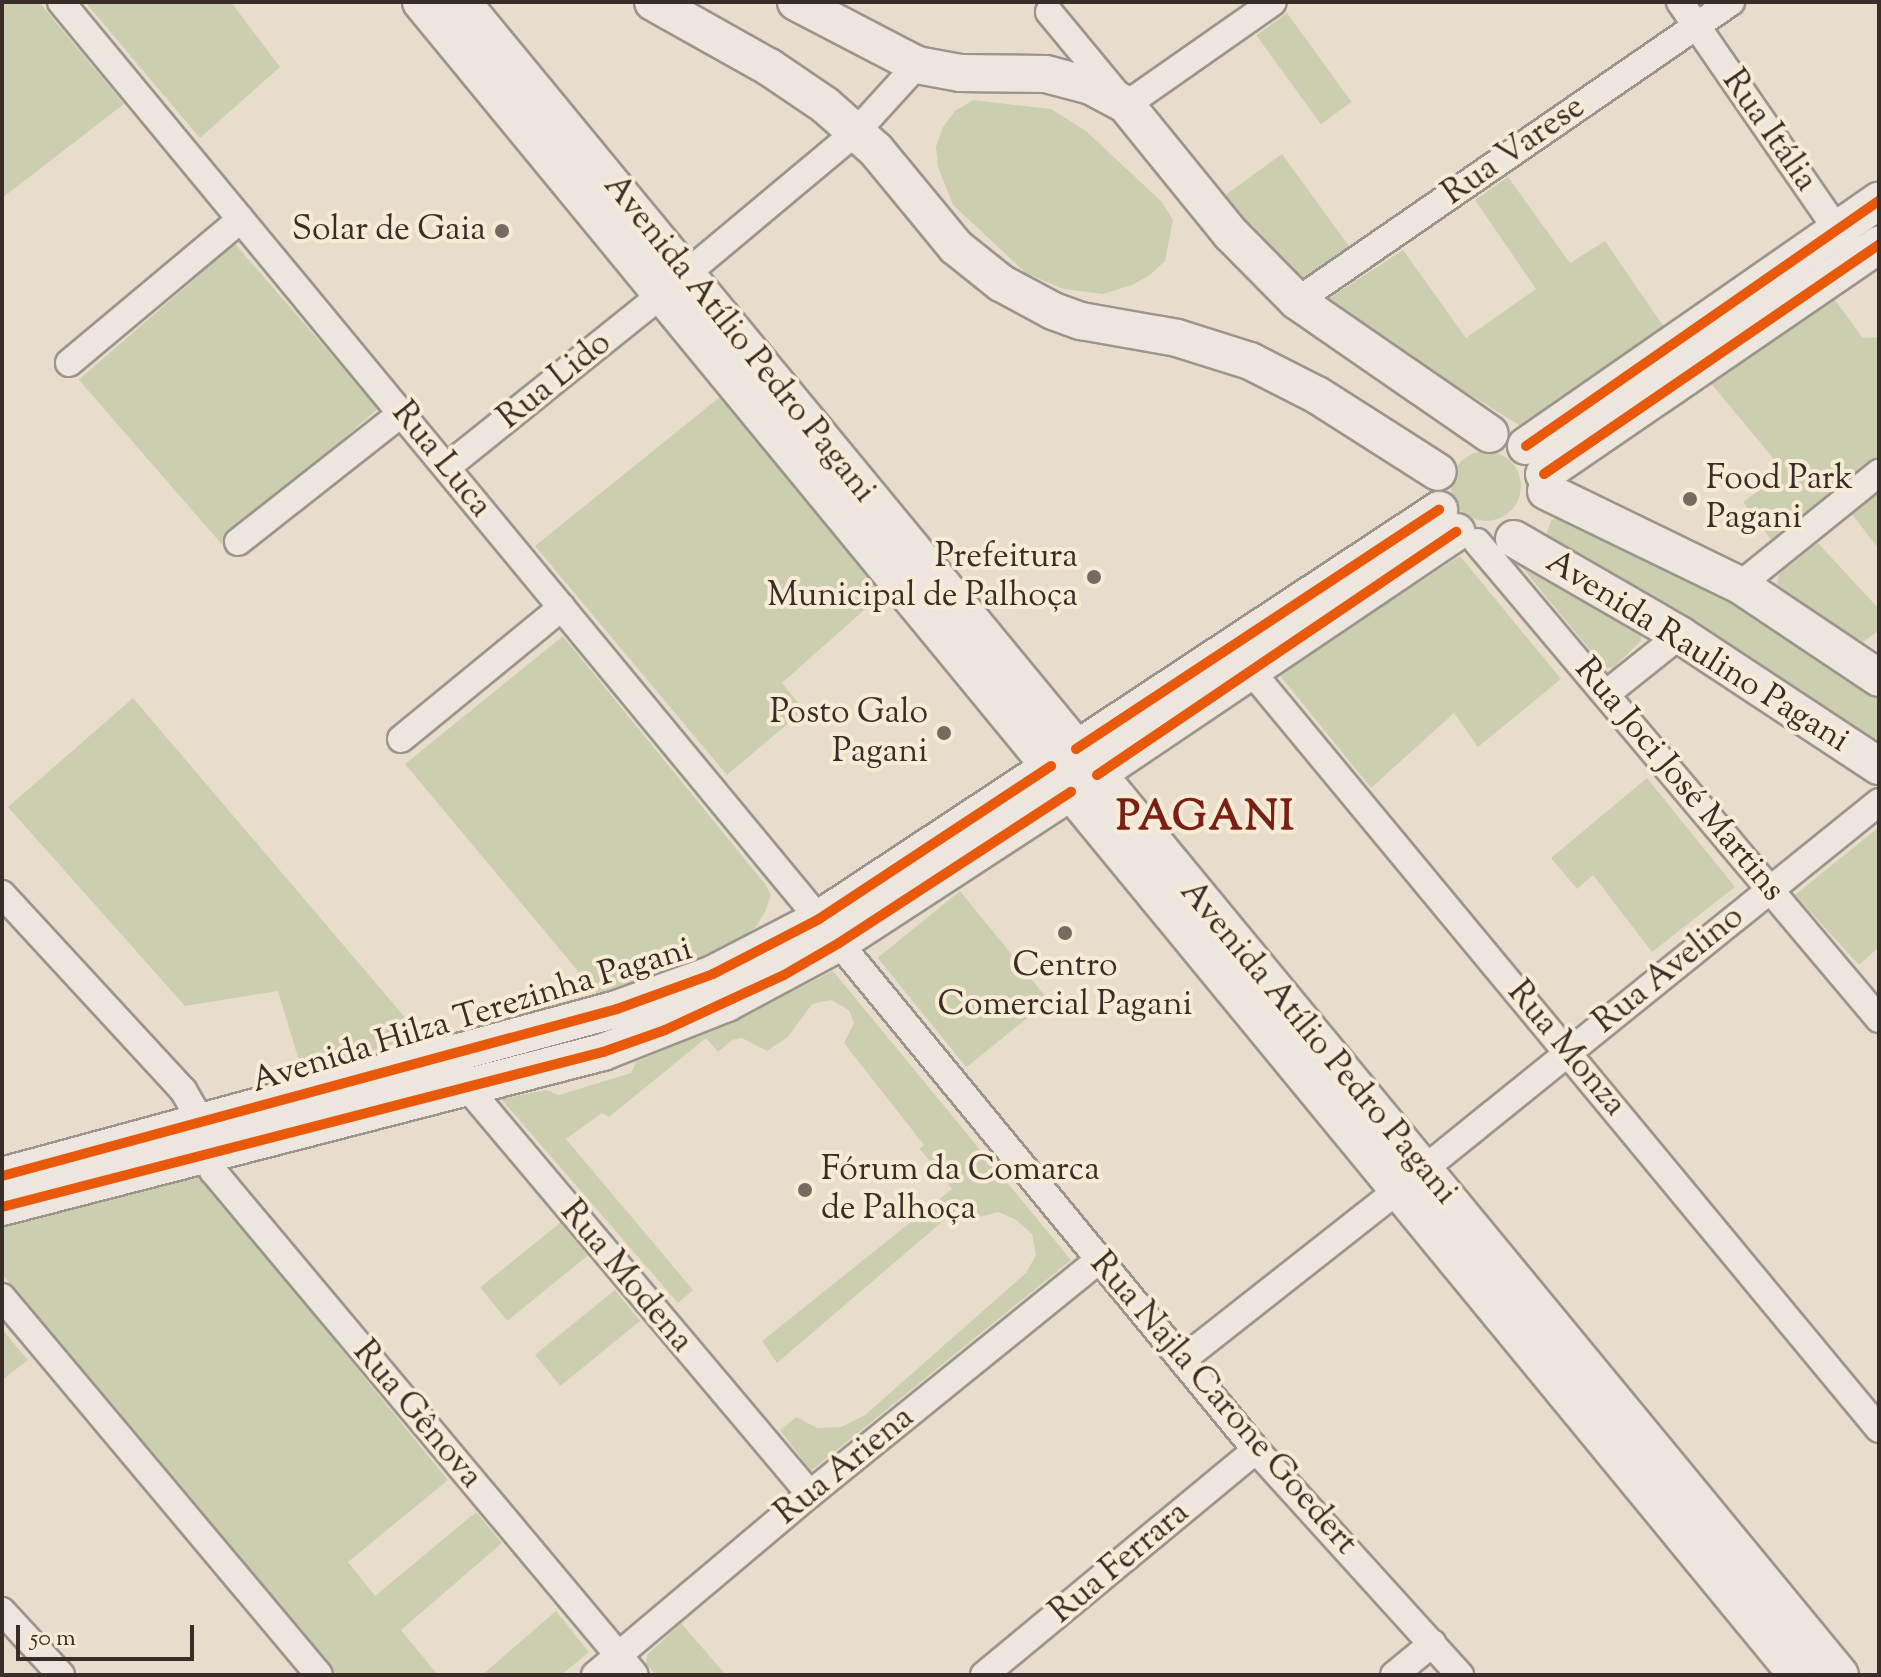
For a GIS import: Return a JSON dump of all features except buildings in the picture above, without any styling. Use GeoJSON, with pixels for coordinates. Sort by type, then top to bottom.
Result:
{"type":"FeatureCollection","features":[{"type":"Feature","properties":{"kind":"main road","name":"Avenida Atílio Pedro Pagani"},"geometry":{"type":"LineString","coordinates":[[421,2],[674,284],[1411,1179],[1840,1675]]}},
{"type":"Feature","properties":{"kind":"main road","name":"Avenida Atílio Pedro Pagani"},"geometry":{"type":"LineString","coordinates":[[462,2],[674,284]]}},
{"type":"Feature","properties":{"kind":"main road"},"geometry":{"type":"LineString","coordinates":[[653,2],[798,85],[857,131],[956,247],[977,266],[1026,298],[1081,321],[1177,338],[1250,361],[1317,395],[1422,458],[1438,472]]}},
{"type":"Feature","properties":{"kind":"main road"},"geometry":{"type":"LineString","coordinates":[[796,2],[917,65],[960,73],[1046,74],[1091,86],[1126,105],[1231,234],[1297,301],[1490,434]]}},
{"type":"Feature","properties":{"kind":"main road"},"geometry":{"type":"LineString","coordinates":[[1539,471],[1504,435],[1490,434],[1464,441],[1452,449],[1438,472],[1435,485],[1457,528],[1489,544],[1514,539],[1535,521],[1539,471],[1838,230],[1879,201]]}},
{"type":"Feature","properties":{"kind":"main road"},"geometry":{"type":"LineString","coordinates":[[1539,471],[1868,252]]}},
{"type":"Feature","properties":{"kind":"main road","name":"Avenida Raulino Pagani"},"geometry":{"type":"LineString","coordinates":[[1539,471],[1740,585],[1879,678]]}},
{"type":"Feature","properties":{"kind":"main road","name":"Avenida Hilza Terezinha Pagani"},"geometry":{"type":"LineString","coordinates":[[2,1176],[467,1087],[603,1052],[665,1030],[756,989],[829,931],[1074,770],[1457,528]]}},
{"type":"Feature","properties":{"kind":"main road","name":"Avenida Hilza Terezinha Pagani"},"geometry":{"type":"LineString","coordinates":[[1074,770],[1251,671],[1457,528]]}},
{"type":"Feature","properties":{"kind":"main road","name":"Avenida Raulino Pagani"},"geometry":{"type":"LineString","coordinates":[[1514,539],[1680,635],[1879,766]]}},
{"type":"Feature","properties":{"kind":"main road","name":"Avenida Hilza Terezinha Pagani"},"geometry":{"type":"LineString","coordinates":[[2,1207],[455,1052],[617,1009],[829,931]]}},
{"type":"Feature","properties":{"kind":"main road"},"geometry":{"type":"LineString","coordinates":[[513,1037],[526,1072]]}},
{"type":"Feature","properties":{"kind":"main road","name":"Avenida Atílio Pedro Pagani"},"geometry":{"type":"LineString","coordinates":[[1411,1179],[1797,1675]]}},
{"type":"Feature","properties":{"kind":"street","name":"Rua Luca"},"geometry":{"type":"LineString","coordinates":[[61,2],[829,931]]}},
{"type":"Feature","properties":{"kind":"street"},"geometry":{"type":"LineString","coordinates":[[1049,12],[1126,105],[1273,2]]}},
{"type":"Feature","properties":{"kind":"street","name":"Rua Itália"},"geometry":{"type":"LineString","coordinates":[[1680,2],[1838,230],[1868,252]]}},
{"type":"Feature","properties":{"kind":"street","name":"Rua Varese"},"geometry":{"type":"LineString","coordinates":[[1297,301],[1731,2]]}},
{"type":"Feature","properties":{"kind":"street","name":"Rua Lido"},"geometry":{"type":"LineString","coordinates":[[447,467],[857,131],[917,65]]}},
{"type":"Feature","properties":{"kind":"street"},"geometry":{"type":"LineString","coordinates":[[69,363],[241,219]]}},
{"type":"Feature","properties":{"kind":"street"},"geometry":{"type":"LineString","coordinates":[[238,542],[402,413]]}},
{"type":"Feature","properties":{"kind":"street"},"geometry":{"type":"LineString","coordinates":[[1740,585],[1879,473]]}},
{"type":"Feature","properties":{"kind":"street","name":"Rua Joci José Martins"},"geometry":{"type":"LineString","coordinates":[[1457,528],[1606,694],[1879,1019]]}},
{"type":"Feature","properties":{"kind":"street"},"geometry":{"type":"LineString","coordinates":[[401,739],[562,607]]}},
{"type":"Feature","properties":{"kind":"street"},"geometry":{"type":"LineString","coordinates":[[1606,694],[1680,635]]}},
{"type":"Feature","properties":{"kind":"street","name":"Rua Monza"},"geometry":{"type":"LineString","coordinates":[[1251,671],[1879,1429]]}},
{"type":"Feature","properties":{"kind":"street","name":"Rua Avelino"},"geometry":{"type":"LineString","coordinates":[[1182,1360],[1879,802]]}},
{"type":"Feature","properties":{"kind":"street","name":"Rua Gênova"},"geometry":{"type":"LineString","coordinates":[[2,894],[183,1090],[223,1183],[627,1665]]}},
{"type":"Feature","properties":{"kind":"street","name":"Rua Najla Carone Goedert"},"geometry":{"type":"LineString","coordinates":[[829,931],[1256,1450],[1460,1675]]}},
{"type":"Feature","properties":{"kind":"street","name":"Rua Modena"},"geometry":{"type":"LineString","coordinates":[[455,1052],[467,1087],[810,1494]]}},
{"type":"Feature","properties":{"kind":"street","name":"Rua Ariena"},"geometry":{"type":"LineString","coordinates":[[595,1675],[627,1665],[810,1494],[1098,1261]]}},
{"type":"Feature","properties":{"kind":"street"},"geometry":{"type":"LineString","coordinates":[[2,1297],[319,1675]]}},
{"type":"Feature","properties":{"kind":"street","name":"Rua Ferrara"},"geometry":{"type":"LineString","coordinates":[[984,1675],[1256,1450]]}},
{"type":"Feature","properties":{"kind":"street"},"geometry":{"type":"LineString","coordinates":[[2,1611],[61,1675]]}},
{"type":"Feature","properties":{"kind":"street"},"geometry":{"type":"LineString","coordinates":[[1394,1675],[1433,1643]]}},
{"type":"Feature","properties":{"kind":"green space"},"geometry":{"type":"Polygon","coordinates":[[[2,2],[39,2],[124,104],[2,198],[2,2]]]}},
{"type":"Feature","properties":{"kind":"green space"},"geometry":{"type":"Polygon","coordinates":[[[85,2],[231,2],[280,67],[200,138],[85,2]]]}},
{"type":"Feature","properties":{"kind":"green space"},"geometry":{"type":"Polygon","coordinates":[[[1287,13],[1352,102],[1321,124],[1256,35],[1287,13]]]}},
{"type":"Feature","properties":{"kind":"green space"},"geometry":{"type":"Polygon","coordinates":[[[973,100],[1051,109],[1086,131],[1162,202],[1173,220],[1165,261],[1150,275],[1132,285],[1103,294],[1063,289],[1026,273],[953,205],[938,167],[936,147],[943,127],[955,111],[973,100]]]}},
{"type":"Feature","properties":{"kind":"green space"},"geometry":{"type":"Polygon","coordinates":[[[1282,154],[1350,247],[1292,289],[1225,196],[1282,154]]]}},
{"type":"Feature","properties":{"kind":"green space"},"geometry":{"type":"Polygon","coordinates":[[[1508,177],[1570,263],[1605,241],[1666,330],[1524,428],[1322,303],[1403,250],[1466,338],[1536,289],[1475,200],[1508,177]]]}},
{"type":"Feature","properties":{"kind":"green space"},"geometry":{"type":"Polygon","coordinates":[[[235,244],[378,409],[222,544],[79,380],[235,244]]]}},
{"type":"Feature","properties":{"kind":"green space"},"geometry":{"type":"Polygon","coordinates":[[[1832,296],[1863,338],[1879,337],[1879,455],[1773,542],[1743,502],[1781,474],[1778,464],[1709,381],[1832,296]]]}},
{"type":"Feature","properties":{"kind":"green space"},"geometry":{"type":"Polygon","coordinates":[[[721,396],[882,594],[782,683],[804,710],[727,775],[535,546],[721,396]]]}},
{"type":"Feature","properties":{"kind":"green space"},"geometry":{"type":"Polygon","coordinates":[[[1486,451],[1505,457],[1515,467],[1521,486],[1515,505],[1505,515],[1486,521],[1467,515],[1457,505],[1451,486],[1457,467],[1467,457],[1486,451]]]}},
{"type":"Feature","properties":{"kind":"green space"},"geometry":{"type":"Polygon","coordinates":[[[1879,490],[1879,549],[1851,513],[1879,490]]]}},
{"type":"Feature","properties":{"kind":"green space"},"geometry":{"type":"Polygon","coordinates":[[[1559,515],[1685,570],[1879,694],[1879,748],[1545,538],[1551,521],[1559,515]]]}},
{"type":"Feature","properties":{"kind":"green space"},"geometry":{"type":"Polygon","coordinates":[[[1818,543],[1879,609],[1879,630],[1861,644],[1781,592],[1777,585],[1779,574],[1818,543]]]}},
{"type":"Feature","properties":{"kind":"green space"},"geometry":{"type":"Polygon","coordinates":[[[1460,556],[1561,679],[1478,747],[1454,713],[1371,788],[1278,673],[1460,556]]]}},
{"type":"Feature","properties":{"kind":"green space"},"geometry":{"type":"Polygon","coordinates":[[[1533,561],[1641,628],[1641,641],[1613,668],[1604,667],[1519,564],[1533,561]]]}},
{"type":"Feature","properties":{"kind":"green space"},"geometry":{"type":"Polygon","coordinates":[[[563,636],[771,895],[755,928],[726,947],[603,1001],[405,764],[563,636]]]}},
{"type":"Feature","properties":{"kind":"green space"},"geometry":{"type":"Polygon","coordinates":[[[133,698],[420,1035],[303,1074],[278,991],[185,1006],[8,807],[133,698]]]}},
{"type":"Feature","properties":{"kind":"green space"},"geometry":{"type":"Polygon","coordinates":[[[1647,778],[1735,887],[1652,952],[1593,875],[1577,889],[1551,858],[1647,778]]]}},
{"type":"Feature","properties":{"kind":"green space"},"geometry":{"type":"Polygon","coordinates":[[[1879,827],[1879,947],[1859,965],[1795,895],[1879,827]]]}},
{"type":"Feature","properties":{"kind":"green space"},"geometry":{"type":"Polygon","coordinates":[[[960,891],[1049,1001],[966,1067],[878,958],[960,891]]]}},
{"type":"Feature","properties":{"kind":"green space"},"geometry":{"type":"Polygon","coordinates":[[[833,971],[1071,1260],[811,1471],[780,1430],[797,1417],[817,1428],[841,1427],[865,1415],[1026,1273],[1036,1255],[1032,1234],[1015,1219],[998,1212],[979,1217],[963,1204],[777,1363],[762,1341],[952,1189],[920,1149],[924,1145],[844,1043],[854,1023],[849,1010],[831,1000],[812,1004],[788,1037],[767,1051],[742,1038],[732,1040],[718,1052],[706,1038],[609,1117],[602,1113],[566,1139],[693,1290],[678,1303],[501,1099],[546,1090],[559,1095],[631,1073],[636,1062],[747,1014],[833,971]]]}},
{"type":"Feature","properties":{"kind":"green space"},"geometry":{"type":"Polygon","coordinates":[[[199,1175],[448,1480],[348,1562],[375,1596],[476,1512],[502,1543],[401,1630],[438,1675],[337,1675],[2,1274],[2,1220],[199,1175]]]}},
{"type":"Feature","properties":{"kind":"green space"},"geometry":{"type":"Polygon","coordinates":[[[561,1222],[588,1255],[507,1321],[480,1287],[561,1222]]]}},
{"type":"Feature","properties":{"kind":"green space"},"geometry":{"type":"Polygon","coordinates":[[[615,1290],[640,1321],[560,1386],[535,1355],[615,1290]]]}},
{"type":"Feature","properties":{"kind":"green space"},"geometry":{"type":"Polygon","coordinates":[[[2,1329],[28,1360],[2,1380],[2,1329]]]}},
{"type":"Feature","properties":{"kind":"green space"},"geometry":{"type":"Polygon","coordinates":[[[556,1611],[589,1652],[561,1675],[482,1675],[556,1611]]]}},
{"type":"Feature","properties":{"kind":"green space"},"geometry":{"type":"Polygon","coordinates":[[[681,1623],[726,1675],[656,1675],[646,1664],[647,1655],[681,1623]]]}},
{"type":"Feature","properties":{"kind":"cycle path"},"geometry":{"type":"LineString","coordinates":[[1526,446],[1879,201]]}},
{"type":"Feature","properties":{"kind":"cycle path"},"geometry":{"type":"LineString","coordinates":[[1544,474],[1879,245]]}},
{"type":"Feature","properties":{"kind":"cycle path"},"geometry":{"type":"LineString","coordinates":[[1076,749],[1439,510]]}},
{"type":"Feature","properties":{"kind":"cycle path"},"geometry":{"type":"LineString","coordinates":[[1097,775],[1456,532]]}},
{"type":"Feature","properties":{"kind":"cycle path"},"geometry":{"type":"LineString","coordinates":[[2,1176],[617,1009],[713,974],[819,919],[1051,766]]}},
{"type":"Feature","properties":{"kind":"cycle path"},"geometry":{"type":"LineString","coordinates":[[2,1207],[603,1052],[665,1030],[784,975],[839,943],[1071,792]]}},
{"type":"Feature","properties":{"kind":"place","name":"Solar de Gaia"},"geometry":{"type":"Point","coordinates":[502,231]}},
{"type":"Feature","properties":{"kind":"place","name":"Food Park Pagani"},"geometry":{"type":"Point","coordinates":[1690,499]}},
{"type":"Feature","properties":{"kind":"place","name":"Prefeitura Municipal de Palhoça"},"geometry":{"type":"Point","coordinates":[1094,577]}},
{"type":"Feature","properties":{"kind":"place","name":"Posto Galo Pagani"},"geometry":{"type":"Point","coordinates":[944,733]}},
{"type":"Feature","properties":{"kind":"place","name":"Centro Comercial Pagani"},"geometry":{"type":"Point","coordinates":[1065,933]}},
{"type":"Feature","properties":{"kind":"place","name":"Fórum da Comarca de Palhoça"},"geometry":{"type":"Point","coordinates":[805,1190]}},
{"type":"Feature","properties":{"kind":"district","name":"PAGANI"},"geometry":{"type":"Point","coordinates":[1206,819]}}]}
